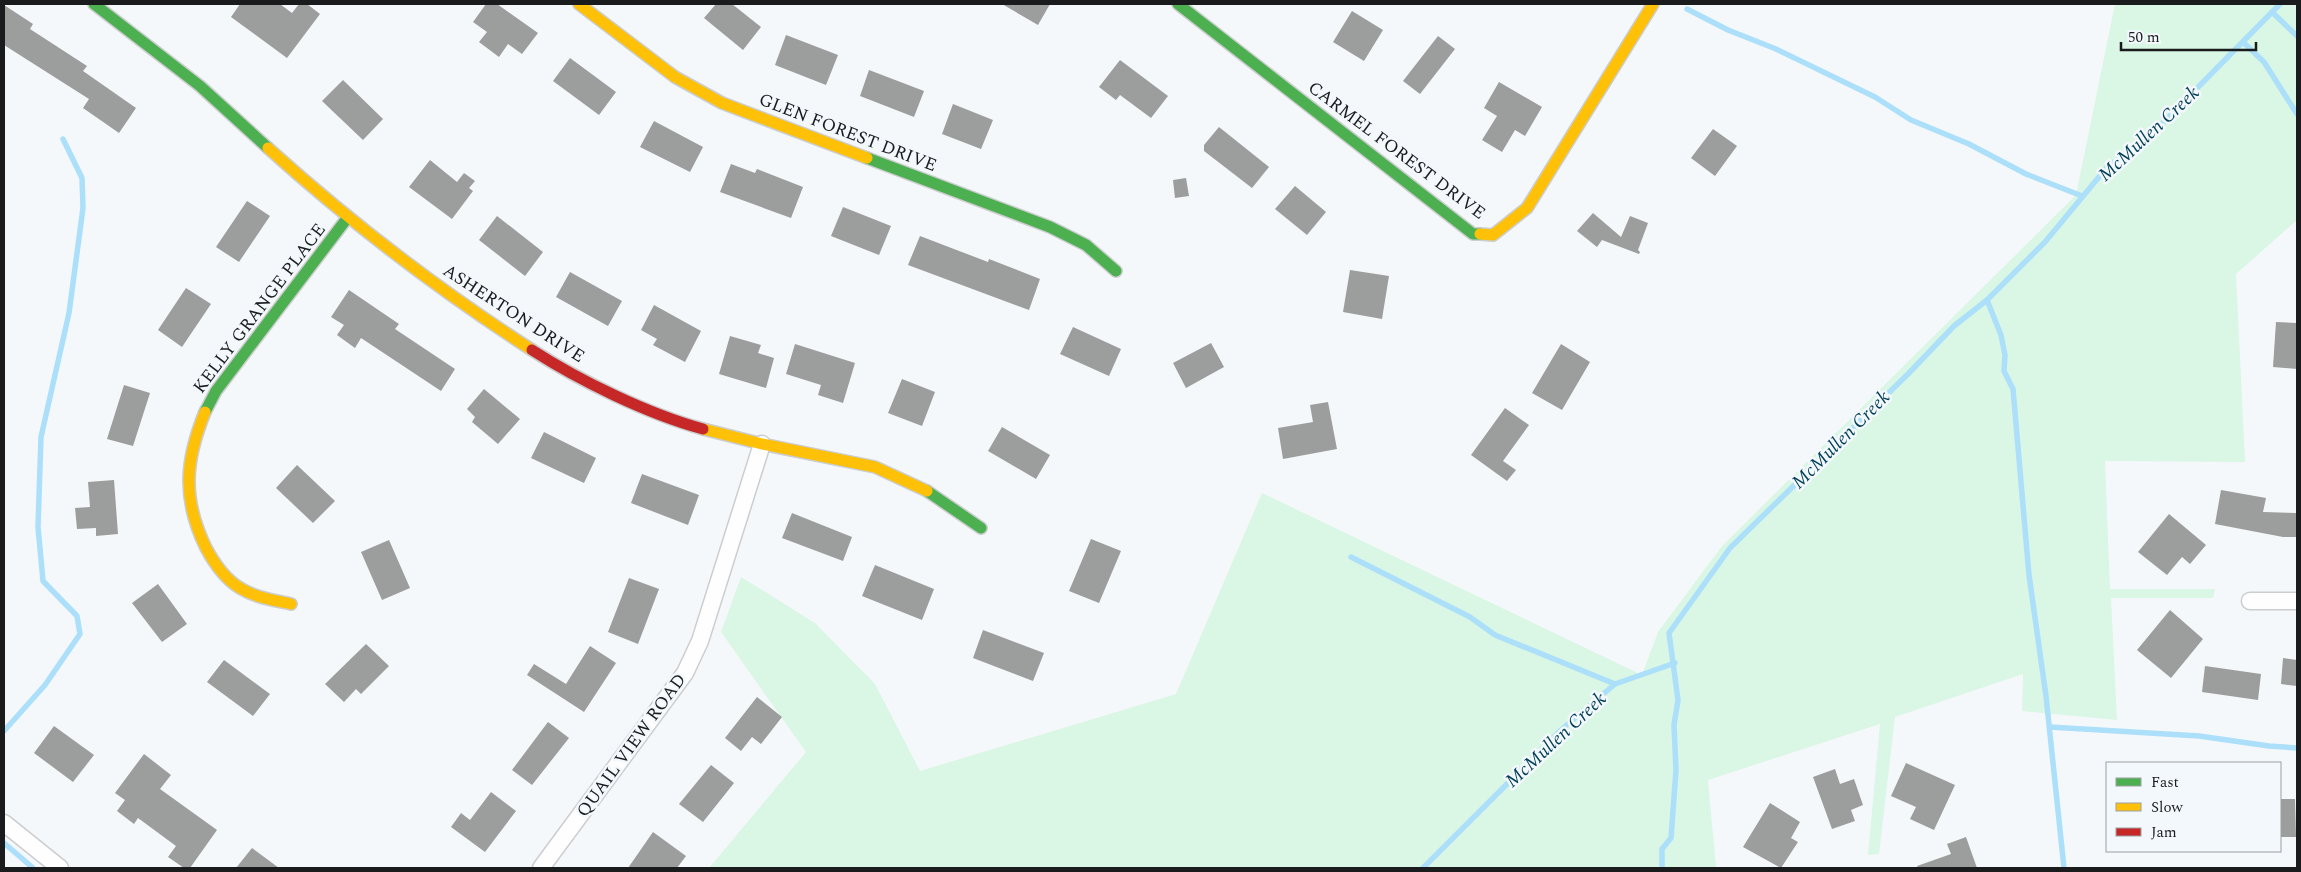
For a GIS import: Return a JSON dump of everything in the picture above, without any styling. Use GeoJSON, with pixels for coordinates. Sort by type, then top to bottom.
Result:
{"type":"FeatureCollection","features":[{"type":"Feature","properties":{"kind":"street","name":"ASHERTON DRIVE"},"geometry":{"type":"LineString","coordinates":[[94,4],[200,86],[321,196],[495,326],[548,360],[605,390],[685,424],[762,444],[875,467],[920,486],[982,528]]}},
{"type":"Feature","properties":{"kind":"street","name":"GLEN FOREST DRIVE"},"geometry":{"type":"LineString","coordinates":[[579,4],[675,77],[722,103],[1050,227],[1080,240],[1098,252],[1116,271]]}},
{"type":"Feature","properties":{"kind":"street","name":"CARMEL FOREST DRIVE"},"geometry":{"type":"LineString","coordinates":[[1178,4],[1473,234],[1493,234],[1528,208],[1653,4]]}},
{"type":"Feature","properties":{"kind":"street","name":"KELLY GRANGE PLACE"},"geometry":{"type":"LineString","coordinates":[[291,604],[247,592],[231,582],[218,568],[200,538],[191,512],[188,476],[191,448],[204,413],[216,391],[348,217]]}},
{"type":"Feature","properties":{"kind":"street","name":"QUAIL VIEW ROAD"},"geometry":{"type":"LineString","coordinates":[[541,868],[685,672],[700,641],[762,444]]}},
{"type":"Feature","properties":{"kind":"street"},"geometry":{"type":"LineString","coordinates":[[2250,601],[2297,601]]}},
{"type":"Feature","properties":{"kind":"street"},"geometry":{"type":"LineString","coordinates":[[4,823],[60,868]]}},
{"type":"Feature","properties":{"kind":"green space"},"geometry":{"type":"Polygon","coordinates":[[[2115,4],[2297,4],[2297,220],[2236,274],[2245,462],[2105,461],[2110,589],[2215,589],[2213,598],[2111,598],[2117,720],[2022,711],[2023,674],[1895,717],[1879,854],[1868,855],[1880,724],[1708,780],[1716,868],[709,868],[806,752],[721,632],[741,577],[815,623],[875,684],[920,771],[1176,694],[1262,493],[1642,675],[1658,632],[1722,546],[2076,195],[2115,4]]]}},
{"type":"Feature","properties":{"kind":"building"},"geometry":{"type":"Polygon","coordinates":[[[240,4],[280,4],[292,13],[299,4],[307,4],[320,14],[287,58],[231,17],[240,4]]]}},
{"type":"Feature","properties":{"kind":"building"},"geometry":{"type":"Polygon","coordinates":[[[486,4],[497,4],[538,33],[522,54],[508,44],[499,57],[479,42],[487,32],[473,22],[486,4]]]}},
{"type":"Feature","properties":{"kind":"building"},"geometry":{"type":"Polygon","coordinates":[[[716,4],[732,4],[761,27],[743,50],[704,18],[716,4]]]}},
{"type":"Feature","properties":{"kind":"building"},"geometry":{"type":"Polygon","coordinates":[[[1002,4],[1050,4],[1038,25],[1002,4]]]}},
{"type":"Feature","properties":{"kind":"building"},"geometry":{"type":"Polygon","coordinates":[[[4,5],[33,24],[30,29],[87,66],[83,71],[136,108],[119,133],[83,108],[89,99],[4,45],[4,5]]]}},
{"type":"Feature","properties":{"kind":"building"},"geometry":{"type":"Polygon","coordinates":[[[1352,11],[1383,30],[1364,61],[1333,42],[1352,11]]]}},
{"type":"Feature","properties":{"kind":"building"},"geometry":{"type":"Polygon","coordinates":[[[786,35],[838,55],[826,85],[775,65],[786,35]]]}},
{"type":"Feature","properties":{"kind":"building"},"geometry":{"type":"Polygon","coordinates":[[[1438,36],[1455,49],[1420,94],[1403,81],[1438,36]]]}},
{"type":"Feature","properties":{"kind":"building"},"geometry":{"type":"Polygon","coordinates":[[[570,58],[616,92],[599,115],[553,81],[570,58]]]}},
{"type":"Feature","properties":{"kind":"building"},"geometry":{"type":"Polygon","coordinates":[[[1120,60],[1168,96],[1151,118],[1120,95],[1116,100],[1099,87],[1120,60]]]}},
{"type":"Feature","properties":{"kind":"building"},"geometry":{"type":"Polygon","coordinates":[[[869,70],[924,91],[914,117],[860,96],[869,70]]]}},
{"type":"Feature","properties":{"kind":"building"},"geometry":{"type":"Polygon","coordinates":[[[343,80],[383,119],[363,140],[322,101],[343,80]]]}},
{"type":"Feature","properties":{"kind":"building"},"geometry":{"type":"Polygon","coordinates":[[[1499,82],[1542,107],[1525,136],[1515,130],[1502,152],[1482,140],[1497,116],[1484,108],[1499,82]]]}},
{"type":"Feature","properties":{"kind":"building"},"geometry":{"type":"Polygon","coordinates":[[[953,104],[993,120],[981,149],[942,134],[953,104]]]}},
{"type":"Feature","properties":{"kind":"building"},"geometry":{"type":"Polygon","coordinates":[[[654,121],[703,147],[690,172],[640,147],[654,121]]]}},
{"type":"Feature","properties":{"kind":"building"},"geometry":{"type":"Polygon","coordinates":[[[1219,127],[1269,167],[1252,188],[1204,151],[1204,145],[1219,127]]]}},
{"type":"Feature","properties":{"kind":"building"},"geometry":{"type":"Polygon","coordinates":[[[1713,129],[1737,146],[1715,176],[1691,158],[1713,129]]]}},
{"type":"Feature","properties":{"kind":"building"},"geometry":{"type":"Polygon","coordinates":[[[430,160],[457,182],[464,173],[475,181],[469,188],[473,191],[452,219],[409,187],[430,160]]]}},
{"type":"Feature","properties":{"kind":"building"},"geometry":{"type":"Polygon","coordinates":[[[731,164],[755,173],[757,169],[803,187],[791,218],[720,192],[731,164]]]}},
{"type":"Feature","properties":{"kind":"building"},"geometry":{"type":"Polygon","coordinates":[[[1186,178],[1189,196],[1175,198],[1173,180],[1186,178]]]}},
{"type":"Feature","properties":{"kind":"building"},"geometry":{"type":"Polygon","coordinates":[[[1295,186],[1326,212],[1307,235],[1275,209],[1295,186]]]}},
{"type":"Feature","properties":{"kind":"building"},"geometry":{"type":"Polygon","coordinates":[[[247,201],[270,216],[239,262],[216,247],[247,201]]]}},
{"type":"Feature","properties":{"kind":"building"},"geometry":{"type":"Polygon","coordinates":[[[843,207],[891,226],[879,255],[831,236],[843,207]]]}},
{"type":"Feature","properties":{"kind":"building"},"geometry":{"type":"Polygon","coordinates":[[[1593,213],[1621,237],[1630,216],[1648,223],[1638,250],[1639,254],[1602,240],[1597,247],[1577,231],[1593,213]]]}},
{"type":"Feature","properties":{"kind":"building"},"geometry":{"type":"Polygon","coordinates":[[[497,216],[543,252],[525,276],[479,240],[497,216]]]}},
{"type":"Feature","properties":{"kind":"building"},"geometry":{"type":"Polygon","coordinates":[[[920,236],[988,262],[989,259],[1040,279],[1029,310],[908,265],[920,236]]]}},
{"type":"Feature","properties":{"kind":"building"},"geometry":{"type":"Polygon","coordinates":[[[1350,270],[1389,276],[1382,319],[1343,312],[1350,270]]]}},
{"type":"Feature","properties":{"kind":"building"},"geometry":{"type":"Polygon","coordinates":[[[570,272],[622,301],[608,326],[556,297],[570,272]]]}},
{"type":"Feature","properties":{"kind":"building"},"geometry":{"type":"Polygon","coordinates":[[[186,288],[211,304],[182,347],[158,330],[186,288]]]}},
{"type":"Feature","properties":{"kind":"building"},"geometry":{"type":"Polygon","coordinates":[[[349,290],[399,324],[395,329],[455,369],[441,391],[361,338],[355,348],[337,335],[344,325],[331,317],[349,290]]]}},
{"type":"Feature","properties":{"kind":"building"},"geometry":{"type":"Polygon","coordinates":[[[654,305],[701,331],[685,362],[653,345],[657,339],[641,330],[654,305]]]}},
{"type":"Feature","properties":{"kind":"building"},"geometry":{"type":"Polygon","coordinates":[[[2276,322],[2297,323],[2297,369],[2273,367],[2276,322]]]}},
{"type":"Feature","properties":{"kind":"building"},"geometry":{"type":"Polygon","coordinates":[[[1073,327],[1121,349],[1109,376],[1060,354],[1073,327]]]}},
{"type":"Feature","properties":{"kind":"building"},"geometry":{"type":"Polygon","coordinates":[[[730,336],[761,345],[758,353],[774,358],[766,388],[719,374],[730,336]]]}},
{"type":"Feature","properties":{"kind":"building"},"geometry":{"type":"Polygon","coordinates":[[[1211,343],[1224,367],[1186,388],[1173,363],[1211,343]]]}},
{"type":"Feature","properties":{"kind":"building"},"geometry":{"type":"Polygon","coordinates":[[[795,344],[855,363],[843,403],[818,395],[821,385],[786,374],[795,344]]]}},
{"type":"Feature","properties":{"kind":"building"},"geometry":{"type":"Polygon","coordinates":[[[1561,344],[1590,362],[1562,410],[1532,393],[1561,344]]]}},
{"type":"Feature","properties":{"kind":"building"},"geometry":{"type":"Polygon","coordinates":[[[902,379],[935,392],[922,426],[888,413],[902,379]]]}},
{"type":"Feature","properties":{"kind":"building"},"geometry":{"type":"Polygon","coordinates":[[[124,385],[150,393],[133,446],[107,439],[124,385]]]}},
{"type":"Feature","properties":{"kind":"building"},"geometry":{"type":"Polygon","coordinates":[[[484,389],[520,419],[498,444],[472,422],[475,417],[467,409],[484,389]]]}},
{"type":"Feature","properties":{"kind":"building"},"geometry":{"type":"Polygon","coordinates":[[[1328,402],[1337,449],[1283,459],[1278,428],[1313,422],[1310,405],[1328,402]]]}},
{"type":"Feature","properties":{"kind":"building"},"geometry":{"type":"Polygon","coordinates":[[[1505,408],[1529,425],[1503,461],[1516,470],[1507,481],[1471,455],[1505,408]]]}},
{"type":"Feature","properties":{"kind":"building"},"geometry":{"type":"Polygon","coordinates":[[[1002,427],[1050,455],[1036,479],[988,451],[1002,427]]]}},
{"type":"Feature","properties":{"kind":"building"},"geometry":{"type":"Polygon","coordinates":[[[544,432],[596,458],[584,483],[531,458],[544,432]]]}},
{"type":"Feature","properties":{"kind":"building"},"geometry":{"type":"Polygon","coordinates":[[[297,465],[335,501],[313,523],[276,488],[297,465]]]}},
{"type":"Feature","properties":{"kind":"building"},"geometry":{"type":"Polygon","coordinates":[[[642,474],[699,495],[688,525],[631,503],[642,474]]]}},
{"type":"Feature","properties":{"kind":"building"},"geometry":{"type":"Polygon","coordinates":[[[114,480],[118,534],[96,536],[96,528],[77,529],[75,508],[90,507],[88,482],[114,480]]]}},
{"type":"Feature","properties":{"kind":"building"},"geometry":{"type":"Polygon","coordinates":[[[2221,490],[2266,498],[2263,512],[2297,513],[2297,537],[2283,537],[2215,524],[2221,490]]]}},
{"type":"Feature","properties":{"kind":"building"},"geometry":{"type":"Polygon","coordinates":[[[792,513],[852,537],[843,561],[782,538],[792,513]]]}},
{"type":"Feature","properties":{"kind":"building"},"geometry":{"type":"Polygon","coordinates":[[[2169,514],[2206,545],[2190,564],[2182,557],[2167,575],[2138,552],[2169,514]]]}},
{"type":"Feature","properties":{"kind":"building"},"geometry":{"type":"Polygon","coordinates":[[[1091,539],[1121,551],[1099,603],[1069,591],[1091,539]]]}},
{"type":"Feature","properties":{"kind":"building"},"geometry":{"type":"Polygon","coordinates":[[[389,540],[410,588],[382,600],[361,552],[389,540]]]}},
{"type":"Feature","properties":{"kind":"building"},"geometry":{"type":"Polygon","coordinates":[[[875,565],[934,589],[922,620],[862,596],[875,565]]]}},
{"type":"Feature","properties":{"kind":"building"},"geometry":{"type":"Polygon","coordinates":[[[629,578],[659,589],[638,644],[608,632],[629,578]]]}},
{"type":"Feature","properties":{"kind":"building"},"geometry":{"type":"Polygon","coordinates":[[[158,584],[187,624],[162,642],[132,603],[158,584]]]}},
{"type":"Feature","properties":{"kind":"building"},"geometry":{"type":"Polygon","coordinates":[[[2170,610],[2203,639],[2171,678],[2137,650],[2170,610]]]}},
{"type":"Feature","properties":{"kind":"building"},"geometry":{"type":"Polygon","coordinates":[[[983,630],[1044,653],[1033,681],[973,658],[983,630]]]}},
{"type":"Feature","properties":{"kind":"building"},"geometry":{"type":"Polygon","coordinates":[[[366,644],[389,666],[361,694],[356,689],[344,702],[325,684],[366,644]]]}},
{"type":"Feature","properties":{"kind":"building"},"geometry":{"type":"Polygon","coordinates":[[[590,646],[616,663],[584,712],[527,675],[534,664],[566,684],[590,646]]]}},
{"type":"Feature","properties":{"kind":"building"},"geometry":{"type":"Polygon","coordinates":[[[2283,658],[2297,660],[2297,686],[2281,684],[2283,658]]]}},
{"type":"Feature","properties":{"kind":"building"},"geometry":{"type":"Polygon","coordinates":[[[224,660],[270,694],[253,716],[207,682],[224,660]]]}},
{"type":"Feature","properties":{"kind":"building"},"geometry":{"type":"Polygon","coordinates":[[[2205,666],[2261,674],[2258,700],[2202,692],[2205,666]]]}},
{"type":"Feature","properties":{"kind":"building"},"geometry":{"type":"Polygon","coordinates":[[[757,697],[782,717],[761,744],[752,737],[741,751],[725,738],[757,697]]]}},
{"type":"Feature","properties":{"kind":"building"},"geometry":{"type":"Polygon","coordinates":[[[548,722],[569,738],[532,785],[512,770],[548,722]]]}},
{"type":"Feature","properties":{"kind":"building"},"geometry":{"type":"Polygon","coordinates":[[[54,726],[94,755],[73,782],[34,753],[54,726]]]}},
{"type":"Feature","properties":{"kind":"building"},"geometry":{"type":"Polygon","coordinates":[[[144,754],[171,775],[160,789],[217,830],[190,868],[184,868],[168,857],[176,846],[138,818],[134,824],[117,811],[125,800],[115,793],[144,754]]]}},
{"type":"Feature","properties":{"kind":"building"},"geometry":{"type":"Polygon","coordinates":[[[1906,763],[1955,785],[1934,830],[1910,819],[1916,807],[1891,796],[1906,763]]]}},
{"type":"Feature","properties":{"kind":"building"},"geometry":{"type":"Polygon","coordinates":[[[711,765],[734,783],[703,822],[679,804],[711,765]]]}},
{"type":"Feature","properties":{"kind":"building"},"geometry":{"type":"Polygon","coordinates":[[[1835,769],[1840,784],[1854,779],[1863,805],[1851,810],[1855,821],[1832,829],[1813,777],[1835,769]]]}},
{"type":"Feature","properties":{"kind":"building"},"geometry":{"type":"Polygon","coordinates":[[[491,792],[516,811],[485,852],[451,827],[461,813],[470,820],[491,792]]]}},
{"type":"Feature","properties":{"kind":"building"},"geometry":{"type":"Polygon","coordinates":[[[2281,799],[2295,799],[2296,837],[2281,837],[2281,799]]]}},
{"type":"Feature","properties":{"kind":"building"},"geometry":{"type":"Polygon","coordinates":[[[1770,803],[1800,822],[1791,838],[1798,842],[1781,868],[1743,847],[1770,803]]]}},
{"type":"Feature","properties":{"kind":"building"},"geometry":{"type":"Polygon","coordinates":[[[653,832],[686,856],[677,868],[628,868],[653,832]]]}},
{"type":"Feature","properties":{"kind":"building"},"geometry":{"type":"Polygon","coordinates":[[[1966,837],[1977,868],[1918,868],[1917,866],[1951,854],[1947,844],[1966,837]]]}},
{"type":"Feature","properties":{"kind":"building"},"geometry":{"type":"Polygon","coordinates":[[[252,848],[279,868],[236,868],[252,848]]]}},
{"type":"Feature","properties":{"kind":"waterway","name":"McMullen Creek"},"geometry":{"type":"LineString","coordinates":[[1662,868],[1662,849],[1671,838],[1676,770],[1674,725],[1678,700],[1669,633],[1730,548],[1908,374],[1954,326],[1987,300],[2045,242],[2108,166],[2144,142],[2280,4]]}},
{"type":"Feature","properties":{"kind":"waterway"},"geometry":{"type":"LineString","coordinates":[[1687,9],[1728,30],[1776,49],[1875,97],[1911,120],[1969,144],[2026,174],[2082,196]]}},
{"type":"Feature","properties":{"kind":"waterway"},"geometry":{"type":"LineString","coordinates":[[2272,12],[2297,36]]}},
{"type":"Feature","properties":{"kind":"waterway"},"geometry":{"type":"LineString","coordinates":[[2243,42],[2264,62],[2297,114]]}},
{"type":"Feature","properties":{"kind":"waterway"},"geometry":{"type":"LineString","coordinates":[[4,731],[45,685],[80,634],[77,616],[43,581],[38,527],[41,437],[69,313],[83,208],[82,178],[63,139]]}},
{"type":"Feature","properties":{"kind":"waterway"},"geometry":{"type":"LineString","coordinates":[[1987,300],[2001,335],[2005,355],[2004,371],[2013,389],[2029,575],[2046,696],[2064,868]]}},
{"type":"Feature","properties":{"kind":"waterway"},"geometry":{"type":"LineString","coordinates":[[1351,557],[1470,617],[1495,635],[1615,684]]}},
{"type":"Feature","properties":{"kind":"waterway","name":"McMullen Creek"},"geometry":{"type":"LineString","coordinates":[[1423,868],[1561,730],[1615,684],[1675,663]]}},
{"type":"Feature","properties":{"kind":"waterway"},"geometry":{"type":"LineString","coordinates":[[2050,727],[2199,736],[2297,748]]}},
{"type":"Feature","properties":{"kind":"waterway"},"geometry":{"type":"LineString","coordinates":[[4,843],[33,868]]}},
{"type":"Feature","properties":{"kind":"traffic: fast"},"geometry":{"type":"LineString","coordinates":[[94,4],[200,86],[268,148]]}},
{"type":"Feature","properties":{"kind":"traffic: fast"},"geometry":{"type":"LineString","coordinates":[[1178,4],[1473,234],[1480,234]]}},
{"type":"Feature","properties":{"kind":"traffic: fast"},"geometry":{"type":"LineString","coordinates":[[867,158],[1050,227],[1086,245],[1116,271]]}},
{"type":"Feature","properties":{"kind":"traffic: fast"},"geometry":{"type":"LineString","coordinates":[[205,412],[216,391],[348,217]]}},
{"type":"Feature","properties":{"kind":"traffic: fast"},"geometry":{"type":"LineString","coordinates":[[927,491],[981,528]]}},
{"type":"Feature","properties":{"kind":"traffic: slow"},"geometry":{"type":"LineString","coordinates":[[579,4],[675,77],[722,103],[867,158]]}},
{"type":"Feature","properties":{"kind":"traffic: slow"},"geometry":{"type":"LineString","coordinates":[[1480,234],[1493,235],[1527,208],[1653,4]]}},
{"type":"Feature","properties":{"kind":"traffic: slow"},"geometry":{"type":"LineString","coordinates":[[268,148],[363,229],[463,304],[532,350]]}},
{"type":"Feature","properties":{"kind":"traffic: slow"},"geometry":{"type":"LineString","coordinates":[[205,412],[193,447],[189,480],[193,513],[206,548],[220,570],[240,588],[259,596],[291,604]]}},
{"type":"Feature","properties":{"kind":"traffic: slow"},"geometry":{"type":"LineString","coordinates":[[703,429],[762,444],[875,467],[927,491]]}},
{"type":"Feature","properties":{"kind":"traffic: jam"},"geometry":{"type":"LineString","coordinates":[[532,350],[615,396],[660,415],[703,429]]}}]}
